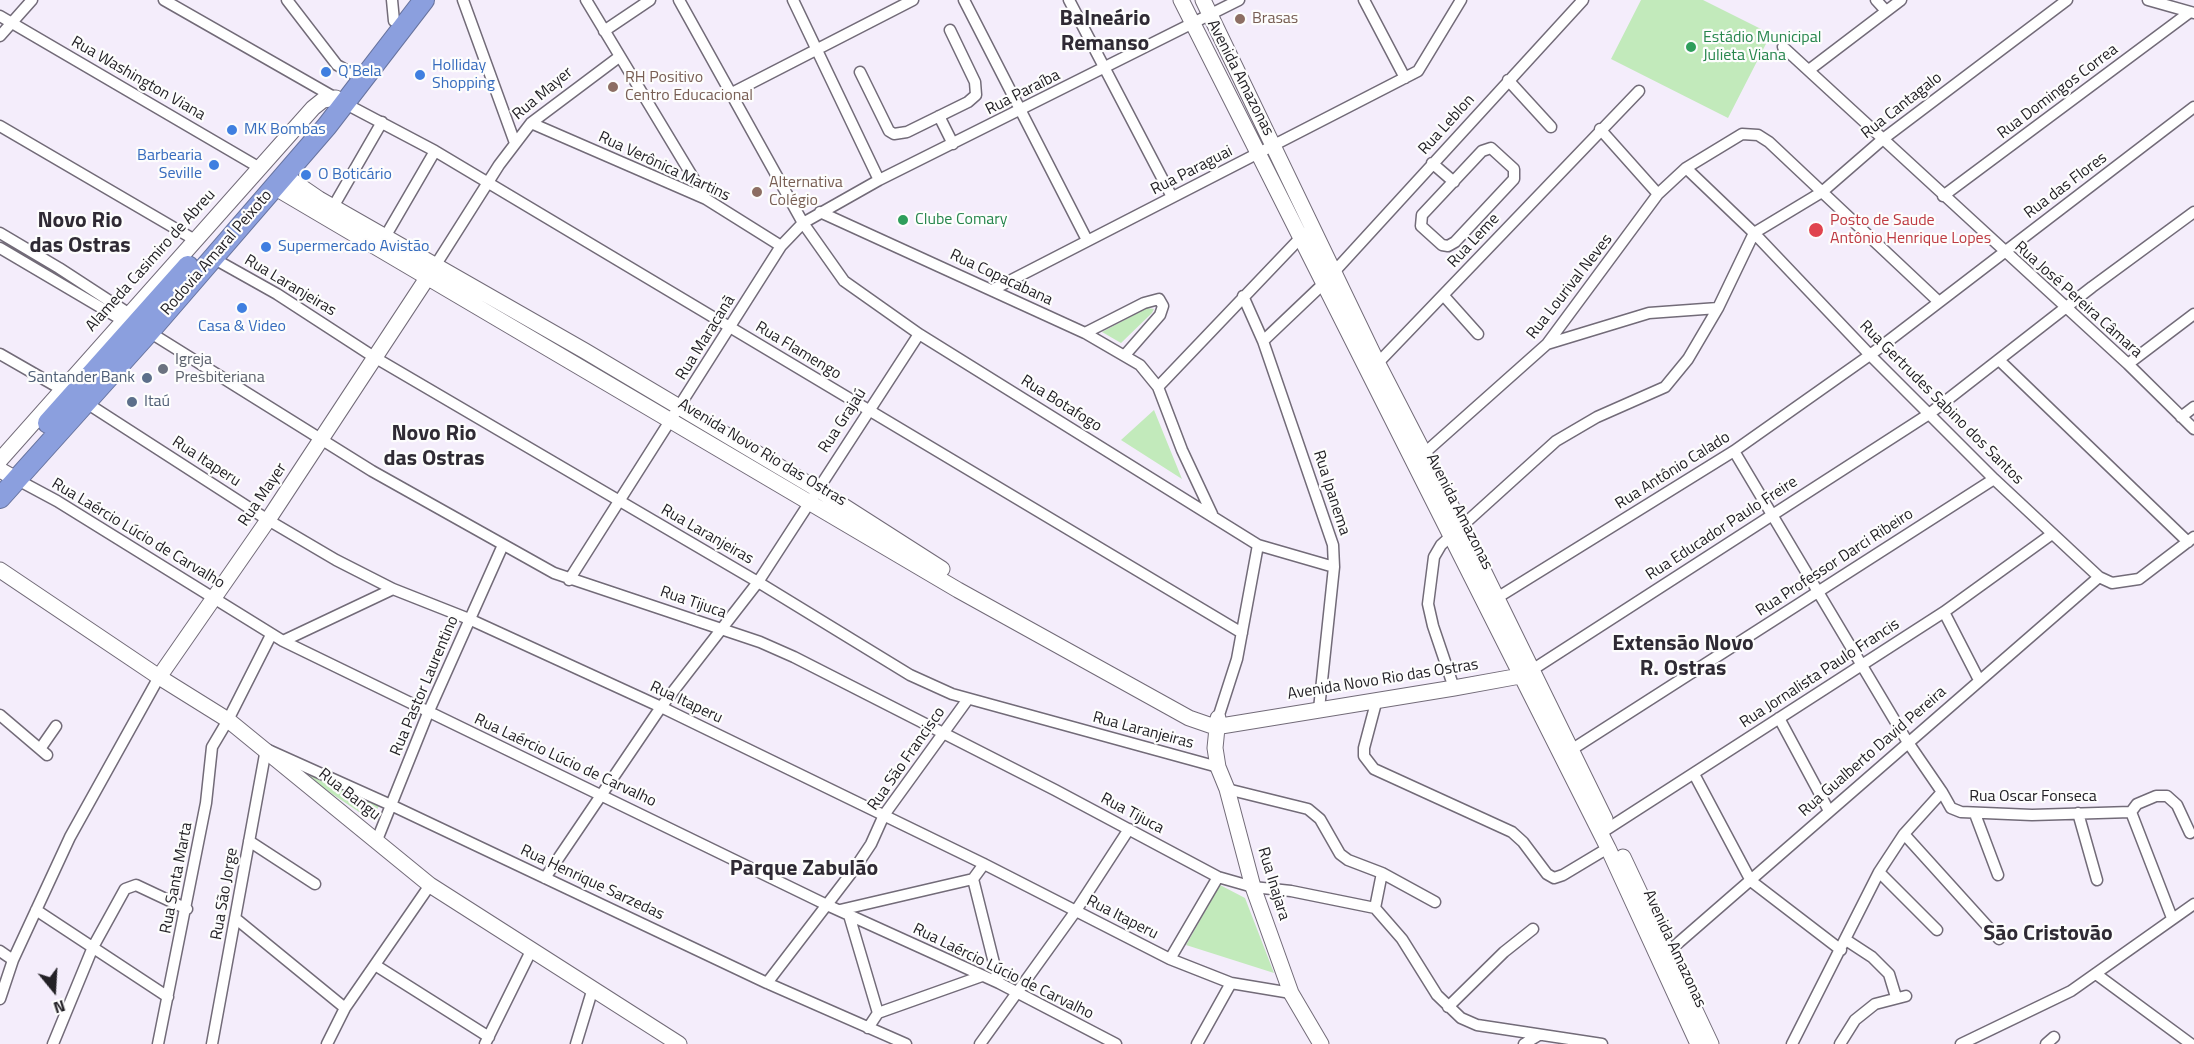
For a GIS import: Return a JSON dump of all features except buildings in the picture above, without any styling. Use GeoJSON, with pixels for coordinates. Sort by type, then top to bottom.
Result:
{"type":"FeatureCollection","features":[{"type":"Feature","properties":{"kind":"highway","name":"Rodovia Amaral Peixoto"},"geometry":{"type":"LineString","coordinates":[[4,472],[85,402],[134,322],[211,257],[279,181],[341,101],[409,0]]}},
{"type":"Feature","properties":{"kind":"highway","name":"Rodovia Amaral Peixoto"},"geometry":{"type":"LineString","coordinates":[[358,77],[424,0]]}},
{"type":"Feature","properties":{"kind":"highway","name":"Rodovia Amaral Peixoto"},"geometry":{"type":"LineString","coordinates":[[0,498],[4,472],[134,322],[341,101]]}},
{"type":"Feature","properties":{"kind":"street"},"geometry":{"type":"LineString","coordinates":[[0,36],[32,0]]}},
{"type":"Feature","properties":{"kind":"street","name":"Rua Flamengo"},"geometry":{"type":"LineString","coordinates":[[164,0],[341,101],[435,151],[1242,633]]}},
{"type":"Feature","properties":{"kind":"street"},"geometry":{"type":"LineString","coordinates":[[287,0],[338,65],[358,77]]}},
{"type":"Feature","properties":{"kind":"street"},"geometry":{"type":"LineString","coordinates":[[392,0],[394,21]]}},
{"type":"Feature","properties":{"kind":"street"},"geometry":{"type":"LineString","coordinates":[[463,0],[515,143]]}},
{"type":"Feature","properties":{"kind":"street"},"geometry":{"type":"LineString","coordinates":[[586,0],[706,199]]}},
{"type":"Feature","properties":{"kind":"street"},"geometry":{"type":"LineString","coordinates":[[604,31],[650,0]]}},
{"type":"Feature","properties":{"kind":"street","name":"Rua Botafogo"},"geometry":{"type":"LineString","coordinates":[[679,0],[803,223],[844,281],[919,334],[1258,545],[1334,567]]}},
{"type":"Feature","properties":{"kind":"street"},"geometry":{"type":"LineString","coordinates":[[793,0],[879,180]]}},
{"type":"Feature","properties":{"kind":"street"},"geometry":{"type":"LineString","coordinates":[[732,93],[913,0]]}},
{"type":"Feature","properties":{"kind":"street"},"geometry":{"type":"LineString","coordinates":[[964,0],[1087,240]]}},
{"type":"Feature","properties":{"kind":"street"},"geometry":{"type":"LineString","coordinates":[[1070,0],[1172,197]]}},
{"type":"Feature","properties":{"kind":"street","name":"Avenida Amazonas"},"geometry":{"type":"LineString","coordinates":[[1181,0],[1258,154],[1335,272],[1373,368]]}},
{"type":"Feature","properties":{"kind":"street","name":"Rua Paraíba"},"geometry":{"type":"LineString","coordinates":[[820,212],[879,180],[1193,23],[1207,7],[1239,0]]}},
{"type":"Feature","properties":{"kind":"street"},"geometry":{"type":"LineString","coordinates":[[1364,0],[1405,78]]}},
{"type":"Feature","properties":{"kind":"street","name":"Rua Paraguai"},"geometry":{"type":"LineString","coordinates":[[992,290],[1418,71],[1461,0]]}},
{"type":"Feature","properties":{"kind":"street","name":"Rua Leblon"},"geometry":{"type":"LineString","coordinates":[[1323,284],[1583,0]]}},
{"type":"Feature","properties":{"kind":"street"},"geometry":{"type":"LineString","coordinates":[[1876,0],[1886,11]]}},
{"type":"Feature","properties":{"kind":"street"},"geometry":{"type":"LineString","coordinates":[[1809,70],[1901,0]]}},
{"type":"Feature","properties":{"kind":"street","name":"Rua Cantagalo"},"geometry":{"type":"LineString","coordinates":[[1754,232],[1822,192],[1883,139],[2067,0]]}},
{"type":"Feature","properties":{"kind":"street"},"geometry":{"type":"LineString","coordinates":[[2148,0],[2192,13]]}},
{"type":"Feature","properties":{"kind":"street","name":"Avenida Amazonas"},"geometry":{"type":"LineString","coordinates":[[1207,7],[1274,146],[1307,232],[1323,284],[1373,368],[1605,830],[1669,951],[1711,1044]]}},
{"type":"Feature","properties":{"kind":"street","name":"Rua Domingos Correa"},"geometry":{"type":"LineString","coordinates":[[1943,196],[2192,13]]}},
{"type":"Feature","properties":{"kind":"street","name":"Rua Washington Viana"},"geometry":{"type":"LineString","coordinates":[[0,16],[260,168]]}},
{"type":"Feature","properties":{"kind":"street"},"geometry":{"type":"LineString","coordinates":[[860,72],[889,131],[894,134],[907,132],[969,102],[976,96],[977,90],[950,30]]}},
{"type":"Feature","properties":{"kind":"street","name":"Rua José Pereira Câmara"},"geometry":{"type":"LineString","coordinates":[[1783,47],[2128,364],[2194,429]]}},
{"type":"Feature","properties":{"kind":"street","name":"Rua Mayer"},"geometry":{"type":"LineString","coordinates":[[0,999],[13,960],[75,827],[159,678],[268,520],[515,143],[531,123],[619,57]]}},
{"type":"Feature","properties":{"kind":"street"},"geometry":{"type":"LineString","coordinates":[[1508,80],[1551,127]]}},
{"type":"Feature","properties":{"kind":"street","name":"Rua Leme"},"geometry":{"type":"LineString","coordinates":[[1373,368],[1444,296],[1600,129],[1639,91]]}},
{"type":"Feature","properties":{"kind":"street","name":"Alameda Casimiro de Abreu"},"geometry":{"type":"LineString","coordinates":[[4,472],[61,389],[134,322],[195,240],[313,108],[323,100],[341,101]]}},
{"type":"Feature","properties":{"kind":"street","name":"Rua das Flores"},"geometry":{"type":"LineString","coordinates":[[1870,355],[2194,107]]}},
{"type":"Feature","properties":{"kind":"street"},"geometry":{"type":"LineString","coordinates":[[939,116],[953,144]]}},
{"type":"Feature","properties":{"kind":"street"},"geometry":{"type":"LineString","coordinates":[[333,207],[382,122]]}},
{"type":"Feature","properties":{"kind":"street","name":"Rua Verônica Martins"},"geometry":{"type":"LineString","coordinates":[[531,123],[706,199],[781,246]]}},
{"type":"Feature","properties":{"kind":"street"},"geometry":{"type":"LineString","coordinates":[[0,126],[195,240]]}},
{"type":"Feature","properties":{"kind":"street"},"geometry":{"type":"LineString","coordinates":[[1600,129],[1658,194]]}},
{"type":"Feature","properties":{"kind":"street","name":"Rua Lourival Neves"},"geometry":{"type":"LineString","coordinates":[[1418,459],[1547,344],[1658,194],[1686,168],[1742,134],[1750,133],[1768,142],[1822,192]]}},
{"type":"Feature","properties":{"kind":"street"},"geometry":{"type":"LineString","coordinates":[[1486,149],[1495,151],[1514,169],[1515,174],[1514,179],[1455,242],[1448,246],[1442,245],[1422,226],[1420,220],[1454,182],[1486,149]]}},
{"type":"Feature","properties":{"kind":"street"},"geometry":{"type":"LineString","coordinates":[[385,237],[435,151]]}},
{"type":"Feature","properties":{"kind":"street"},"geometry":{"type":"LineString","coordinates":[[1432,163],[1454,182]]}},
{"type":"Feature","properties":{"kind":"street","name":"Rua Gertrudes Sabino dos Santos"},"geometry":{"type":"LineString","coordinates":[[1686,168],[1754,232],[1870,355],[1994,479],[2099,577]]}},
{"type":"Feature","properties":{"kind":"street","name":"Avenida Novo Rio das Ostras"},"geometry":{"type":"LineString","coordinates":[[279,181],[333,207],[385,237],[431,272]]}},
{"type":"Feature","properties":{"kind":"street","name":"Avenida Novo Rio das Ostras"},"geometry":{"type":"LineString","coordinates":[[279,181],[813,495],[1160,704],[1189,718],[1239,722],[1454,688],[1526,673]]}},
{"type":"Feature","properties":{"kind":"street"},"geometry":{"type":"LineString","coordinates":[[1822,192],[1938,302]]}},
{"type":"Feature","properties":{"kind":"street","name":"Rua Maracanã"},"geometry":{"type":"LineString","coordinates":[[569,580],[781,246],[803,223],[820,212]]}},
{"type":"Feature","properties":{"kind":"street","name":"Rua Copacabana"},"geometry":{"type":"LineString","coordinates":[[820,212],[1085,333],[1140,365],[1158,387],[1212,515]]}},
{"type":"Feature","properties":{"kind":"street","name":"Rua Educador Paulo Freire"},"geometry":{"type":"LineString","coordinates":[[1526,673],[1929,414],[2065,308],[2194,213]]}},
{"type":"Feature","properties":{"kind":"street"},"geometry":{"type":"LineString","coordinates":[[1158,387],[1307,232]]}},
{"type":"Feature","properties":{"kind":"street"},"geometry":{"type":"LineString","coordinates":[[1454,688],[1428,604],[1434,557],[1456,531],[1565,435],[1665,387],[1688,359],[1718,308],[1754,232]]}},
{"type":"Feature","properties":{"kind":"street"},"geometry":{"type":"LineString","coordinates":[[0,233],[59,267],[134,322]]}},
{"type":"Feature","properties":{"kind":"street"},"geometry":{"type":"LineString","coordinates":[[0,248],[134,322]]}},
{"type":"Feature","properties":{"kind":"street","name":"Rua Laranjeiras"},"geometry":{"type":"LineString","coordinates":[[211,257],[277,294],[374,357],[758,582],[910,675],[968,699],[1218,767]]}},
{"type":"Feature","properties":{"kind":"street"},"geometry":{"type":"LineString","coordinates":[[1263,341],[1323,284]]}},
{"type":"Feature","properties":{"kind":"street","name":"Rua Ipanema"},"geometry":{"type":"LineString","coordinates":[[1244,296],[1263,341],[1320,501],[1333,545],[1334,567],[1319,709]]}},
{"type":"Feature","properties":{"kind":"street"},"geometry":{"type":"LineString","coordinates":[[1444,296],[1478,334]]}},
{"type":"Feature","properties":{"kind":"street"},"geometry":{"type":"LineString","coordinates":[[1085,333],[1144,303],[1159,299],[1163,306],[1160,315],[1125,356]]}},
{"type":"Feature","properties":{"kind":"street"},"geometry":{"type":"LineString","coordinates":[[1547,344],[1649,313],[1718,308]]}},
{"type":"Feature","properties":{"kind":"street"},"geometry":{"type":"LineString","coordinates":[[2128,364],[2194,314]]}},
{"type":"Feature","properties":{"kind":"street","name":"Rua Tijuca"},"geometry":{"type":"LineString","coordinates":[[134,322],[321,440],[503,545],[569,580],[630,597],[794,657],[1218,877],[1253,887],[1291,891],[1375,908]]}},
{"type":"Feature","properties":{"kind":"street","name":"Rua Grajaú"},"geometry":{"type":"LineString","coordinates":[[545,878],[662,707],[758,582],[919,334]]}},
{"type":"Feature","properties":{"kind":"street"},"geometry":{"type":"LineString","coordinates":[[0,354],[61,389]]}},
{"type":"Feature","properties":{"kind":"street","name":"Rua Antônio Calado"},"geometry":{"type":"LineString","coordinates":[[1491,601],[1734,451],[1870,355]]}},
{"type":"Feature","properties":{"kind":"street"},"geometry":{"type":"LineString","coordinates":[[1999,360],[2191,540],[2139,579],[2112,583],[2099,577]]}},
{"type":"Feature","properties":{"kind":"street","name":"Rua Itaperu"},"geometry":{"type":"LineString","coordinates":[[85,402],[268,520],[336,560],[393,589],[469,619],[662,707],[984,864],[1170,960],[1231,983],[1291,993]]}},
{"type":"Feature","properties":{"kind":"street"},"geometry":{"type":"LineString","coordinates":[[2181,417],[2194,407]]}},
{"type":"Feature","properties":{"kind":"street","name":"Rua Oscar Fonseca"},"geometry":{"type":"LineString","coordinates":[[1734,451],[1907,741],[1952,808],[1975,813],[2131,812]]}},
{"type":"Feature","properties":{"kind":"street","name":"Rua Laércio Lúcio de Carvalho"},"geometry":{"type":"LineString","coordinates":[[4,472],[57,501],[271,635],[827,905],[999,983],[1116,1044]]}},
{"type":"Feature","properties":{"kind":"street","name":"Rua Professor Darci Ribeiro"},"geometry":{"type":"LineString","coordinates":[[1571,750],[1994,479]]}},
{"type":"Feature","properties":{"kind":"street","name":"Rua Jornalista Paulo Francis"},"geometry":{"type":"LineString","coordinates":[[1605,830],[1944,612],[2052,534]]}},
{"type":"Feature","properties":{"kind":"street","name":"Rua Pastor Laurentino"},"geometry":{"type":"LineString","coordinates":[[377,840],[393,806],[428,713],[503,545]]}},
{"type":"Feature","properties":{"kind":"street"},"geometry":{"type":"LineString","coordinates":[[1217,722],[1231,687],[1258,545]]}},
{"type":"Feature","properties":{"kind":"street","name":"Rua Bangu"},"geometry":{"type":"LineString","coordinates":[[0,570],[159,678],[228,720],[430,885],[593,988],[664,1039],[679,1044]]}},
{"type":"Feature","properties":{"kind":"street","name":"Rua Gualberto David Pereira"},"geometry":{"type":"LineString","coordinates":[[1669,951],[1907,741],[2099,577]]}},
{"type":"Feature","properties":{"kind":"street"},"geometry":{"type":"LineString","coordinates":[[283,641],[393,589]]}},
{"type":"Feature","properties":{"kind":"street"},"geometry":{"type":"LineString","coordinates":[[1944,612],[1979,680]]}},
{"type":"Feature","properties":{"kind":"street","name":"Rua Santa Marta"},"geometry":{"type":"LineString","coordinates":[[158,1044],[187,909],[206,803],[212,747],[271,635]]}},
{"type":"Feature","properties":{"kind":"street","name":"Avenida Amazonas"},"geometry":{"type":"LineString","coordinates":[[1526,673],[1571,750],[1605,830],[1608,848],[1698,1044]]}},
{"type":"Feature","properties":{"kind":"street","name":"Rua São Francisco"},"geometry":{"type":"LineString","coordinates":[[767,983],[871,844],[884,815],[968,699]]}},
{"type":"Feature","properties":{"kind":"street"},"geometry":{"type":"LineString","coordinates":[[1377,699],[1364,748],[1368,764],[1381,773],[1512,832],[1523,842],[1547,874],[1554,878],[1563,876],[1608,848]]}},
{"type":"Feature","properties":{"kind":"street"},"geometry":{"type":"LineString","coordinates":[[0,715],[43,752],[56,726]]}},
{"type":"Feature","properties":{"kind":"street"},"geometry":{"type":"LineString","coordinates":[[1779,718],[1829,811]]}},
{"type":"Feature","properties":{"kind":"street","name":"Rua Inajara"},"geometry":{"type":"LineString","coordinates":[[1217,722],[1215,748],[1218,767],[1227,789],[1253,887],[1291,993],[1321,1044]]}},
{"type":"Feature","properties":{"kind":"street","name":"Rua Henrique Sarzedas"},"geometry":{"type":"LineString","coordinates":[[266,749],[868,1028],[888,1041],[906,1044]]}},
{"type":"Feature","properties":{"kind":"street","name":"Rua São Jorge"},"geometry":{"type":"LineString","coordinates":[[212,1044],[266,749]]}},
{"type":"Feature","properties":{"kind":"street"},"geometry":{"type":"LineString","coordinates":[[1694,774],[1751,881],[1841,950]]}},
{"type":"Feature","properties":{"kind":"street"},"geometry":{"type":"LineString","coordinates":[[1227,789],[1308,808],[1320,819],[1340,854],[1348,860],[1382,873],[1435,902]]}},
{"type":"Feature","properties":{"kind":"street"},"geometry":{"type":"LineString","coordinates":[[1792,1044],[1879,872],[1904,834],[1942,792]]}},
{"type":"Feature","properties":{"kind":"street"},"geometry":{"type":"LineString","coordinates":[[2172,918],[2131,812],[2137,804],[2156,796],[2166,796],[2177,805],[2190,833]]}},
{"type":"Feature","properties":{"kind":"street"},"geometry":{"type":"LineString","coordinates":[[1975,813],[1998,875]]}},
{"type":"Feature","properties":{"kind":"street"},"geometry":{"type":"LineString","coordinates":[[2078,813],[2097,880]]}},
{"type":"Feature","properties":{"kind":"street"},"geometry":{"type":"LineString","coordinates":[[980,1044],[1075,912],[1129,830]]}},
{"type":"Feature","properties":{"kind":"street"},"geometry":{"type":"LineString","coordinates":[[1904,834],[1999,939]]}},
{"type":"Feature","properties":{"kind":"street"},"geometry":{"type":"LineString","coordinates":[[249,842],[315,884]]}},
{"type":"Feature","properties":{"kind":"street"},"geometry":{"type":"LineString","coordinates":[[878,1014],[844,913],[973,879],[984,864]]}},
{"type":"Feature","properties":{"kind":"street"},"geometry":{"type":"LineString","coordinates":[[1879,872],[1937,930]]}},
{"type":"Feature","properties":{"kind":"street"},"geometry":{"type":"LineString","coordinates":[[1382,873],[1375,908],[1396,931],[1420,970],[1448,1007],[1461,1018],[1478,1025],[1602,1044]]}},
{"type":"Feature","properties":{"kind":"street"},"geometry":{"type":"LineString","coordinates":[[1170,960],[1218,877]]}},
{"type":"Feature","properties":{"kind":"street"},"geometry":{"type":"LineString","coordinates":[[973,879],[999,983]]}},
{"type":"Feature","properties":{"kind":"street"},"geometry":{"type":"LineString","coordinates":[[53,1044],[93,947],[124,889],[130,885],[136,885],[187,909]]}},
{"type":"Feature","properties":{"kind":"street"},"geometry":{"type":"LineString","coordinates":[[327,1044],[345,1008],[430,885]]}},
{"type":"Feature","properties":{"kind":"street"},"geometry":{"type":"LineString","coordinates":[[1968,1042],[2071,992],[2194,904]]}},
{"type":"Feature","properties":{"kind":"street"},"geometry":{"type":"LineString","coordinates":[[36,910],[168,997]]}},
{"type":"Feature","properties":{"kind":"street"},"geometry":{"type":"LineString","coordinates":[[235,918],[345,1008]]}},
{"type":"Feature","properties":{"kind":"street"},"geometry":{"type":"LineString","coordinates":[[1448,1007],[1504,952],[1533,929]]}},
{"type":"Feature","properties":{"kind":"street"},"geometry":{"type":"LineString","coordinates":[[1840,1044],[1855,1020],[1875,1004],[1901,996],[1889,974],[1872,957],[1846,940]]}},
{"type":"Feature","properties":{"kind":"street"},"geometry":{"type":"LineString","coordinates":[[375,965],[487,1040],[532,949]]}},
{"type":"Feature","properties":{"kind":"street"},"geometry":{"type":"LineString","coordinates":[[0,951],[13,960]]}},
{"type":"Feature","properties":{"kind":"street"},"geometry":{"type":"LineString","coordinates":[[2096,974],[2191,1044]]}},
{"type":"Feature","properties":{"kind":"street"},"geometry":{"type":"LineString","coordinates":[[868,1028],[878,1014],[982,976]]}},
{"type":"Feature","properties":{"kind":"street"},"geometry":{"type":"LineString","coordinates":[[1197,1044],[1231,983]]}},
{"type":"Feature","properties":{"kind":"street"},"geometry":{"type":"LineString","coordinates":[[576,1044],[593,988]]}},
{"type":"Feature","properties":{"kind":"street"},"geometry":{"type":"LineString","coordinates":[[1524,1044],[1539,1035]]}},
{"type":"Feature","properties":{"kind":"green space","name":"Estádio Municipal Julieta Viana"},"geometry":{"type":"Polygon","coordinates":[[[1641,0],[1703,0],[1771,34],[1728,118],[1611,59],[1641,0]]]}},
{"type":"Feature","properties":{"kind":"green space"},"geometry":{"type":"Polygon","coordinates":[[[1147,308],[1154,309],[1121,343],[1102,332],[1147,308]]]}},
{"type":"Feature","properties":{"kind":"green space"},"geometry":{"type":"Polygon","coordinates":[[[1154,410],[1182,479],[1121,440],[1154,410]]]}},
{"type":"Feature","properties":{"kind":"green space"},"geometry":{"type":"Polygon","coordinates":[[[295,769],[379,806],[371,820],[295,769]]]}},
{"type":"Feature","properties":{"kind":"green space"},"geometry":{"type":"Polygon","coordinates":[[[1220,885],[1245,898],[1274,973],[1186,945],[1220,885]]]}},
{"type":"Feature","properties":{"kind":"place","name":"Brasas"},"geometry":{"type":"Point","coordinates":[1240,19]}},
{"type":"Feature","properties":{"kind":"place","name":"Estádio Municipal Julieta Viana"},"geometry":{"type":"Point","coordinates":[1691,47]}},
{"type":"Feature","properties":{"kind":"place","name":"Q'Bela"},"geometry":{"type":"Point","coordinates":[326,72]}},
{"type":"Feature","properties":{"kind":"place","name":"Holliday Shopping"},"geometry":{"type":"Point","coordinates":[420,75]}},
{"type":"Feature","properties":{"kind":"place","name":"RH Positivo Centro Educacional"},"geometry":{"type":"Point","coordinates":[613,87]}},
{"type":"Feature","properties":{"kind":"place","name":"MK Bombas"},"geometry":{"type":"Point","coordinates":[232,130]}},
{"type":"Feature","properties":{"kind":"place","name":"Barbearia Seville"},"geometry":{"type":"Point","coordinates":[214,165]}},
{"type":"Feature","properties":{"kind":"place","name":"O Boticário"},"geometry":{"type":"Point","coordinates":[306,175]}},
{"type":"Feature","properties":{"kind":"place","name":"Alternativa Colégio"},"geometry":{"type":"Point","coordinates":[757,192]}},
{"type":"Feature","properties":{"kind":"place","name":"Clube Comary"},"geometry":{"type":"Point","coordinates":[903,220]}},
{"type":"Feature","properties":{"kind":"place","name":"Posto de Saude Antônio Henrique Lopes"},"geometry":{"type":"Point","coordinates":[1816,230]}},
{"type":"Feature","properties":{"kind":"place","name":"Supermercado Avistão"},"geometry":{"type":"Point","coordinates":[266,247]}},
{"type":"Feature","properties":{"kind":"place","name":"Casa & Video"},"geometry":{"type":"Point","coordinates":[242,308]}},
{"type":"Feature","properties":{"kind":"place","name":"Igreja Presbiteriana"},"geometry":{"type":"Point","coordinates":[163,369]}},
{"type":"Feature","properties":{"kind":"place","name":"Santander Bank"},"geometry":{"type":"Point","coordinates":[147,378]}},
{"type":"Feature","properties":{"kind":"place","name":"Itaú"},"geometry":{"type":"Point","coordinates":[132,402]}},
{"type":"Feature","properties":{"kind":"district","name":"Balneário Remanso"},"geometry":{"type":"Point","coordinates":[1105,32]}},
{"type":"Feature","properties":{"kind":"district","name":"Novo Rio das Ostras"},"geometry":{"type":"Point","coordinates":[80,234]}},
{"type":"Feature","properties":{"kind":"district","name":"Novo Rio das Ostras"},"geometry":{"type":"Point","coordinates":[434,448]}},
{"type":"Feature","properties":{"kind":"district","name":"Extensão Novo R. Ostras"},"geometry":{"type":"Point","coordinates":[1683,658]}},
{"type":"Feature","properties":{"kind":"district","name":"Parque Zabulão"},"geometry":{"type":"Point","coordinates":[804,870]}},
{"type":"Feature","properties":{"kind":"district","name":"São Cristovão"},"geometry":{"type":"Point","coordinates":[2048,935]}}]}
